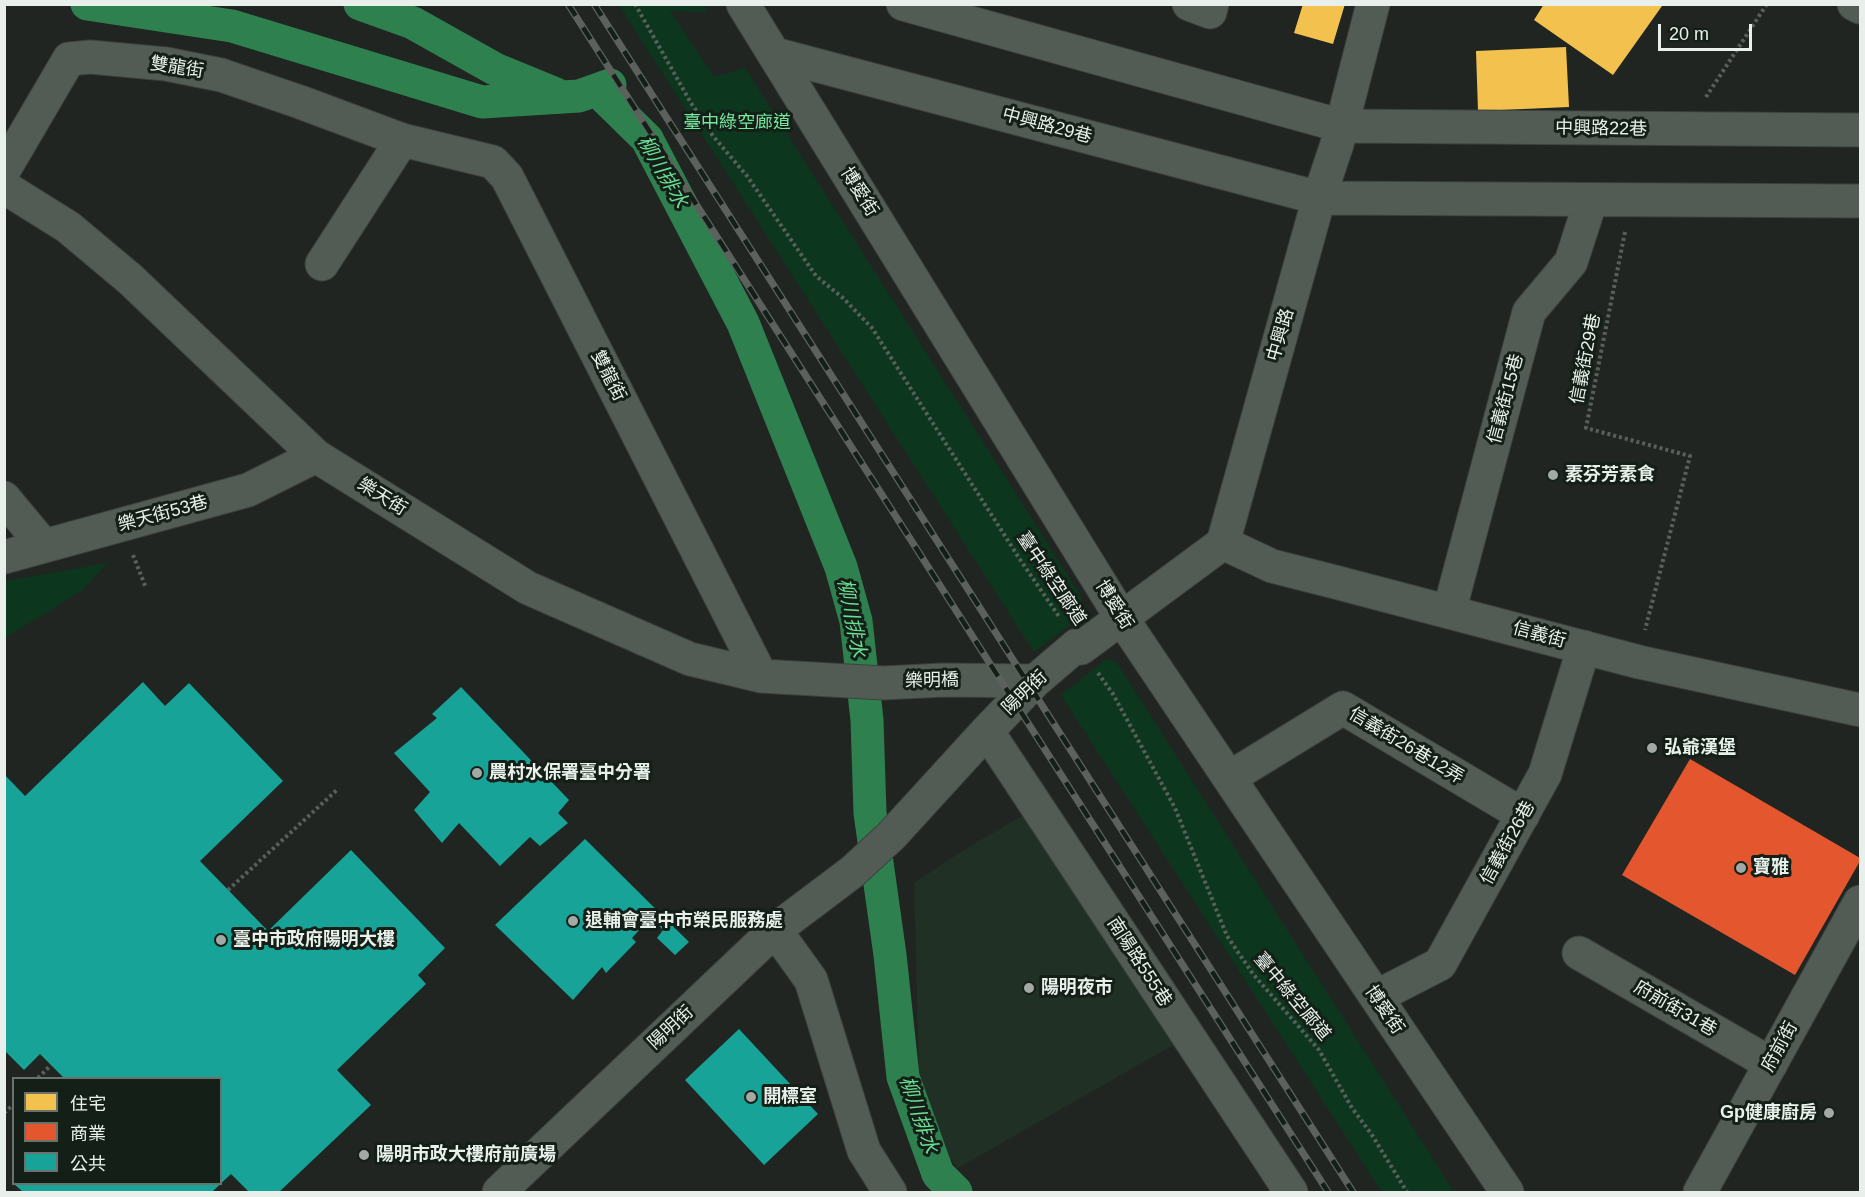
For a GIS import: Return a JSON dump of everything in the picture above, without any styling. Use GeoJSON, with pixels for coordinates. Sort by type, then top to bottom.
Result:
{"type":"FeatureCollection","features":[{"type":"Feature","properties":{"kind":"street","name":"博愛街"},"geometry":{"type":"LineString","coordinates":[[743,4],[1121,617],[1507,1192]]}},
{"type":"Feature","properties":{"kind":"street"},"geometry":{"type":"LineString","coordinates":[[903,4],[1342,126]]}},
{"type":"Feature","properties":{"kind":"street"},"geometry":{"type":"LineString","coordinates":[[1189,4],[1210,12],[1212,4]]}},
{"type":"Feature","properties":{"kind":"street","name":"中興路"},"geometry":{"type":"LineString","coordinates":[[1223,543],[1319,198],[1342,126],[1372,4]]}},
{"type":"Feature","properties":{"kind":"street"},"geometry":{"type":"LineString","coordinates":[[1854,4],[1860,7]]}},
{"type":"Feature","properties":{"kind":"street","name":"中興路29巷"},"geometry":{"type":"LineString","coordinates":[[774,54],[1319,198],[1860,201]]}},
{"type":"Feature","properties":{"kind":"street","name":"雙龍街"},"geometry":{"type":"LineString","coordinates":[[4,170],[69,59],[90,57],[166,64],[221,75],[402,140],[493,162],[507,177],[762,676]]}},
{"type":"Feature","properties":{"kind":"street","name":"中興路22巷"},"geometry":{"type":"LineString","coordinates":[[1342,126],[1860,130]]}},
{"type":"Feature","properties":{"kind":"street"},"geometry":{"type":"LineString","coordinates":[[322,264],[402,140]]}},
{"type":"Feature","properties":{"kind":"street","name":"樂天街"},"geometry":{"type":"LineString","coordinates":[[4,188],[68,227],[130,279],[316,456],[528,588],[690,659],[762,676],[829,681]]}},
{"type":"Feature","properties":{"kind":"street","name":"信義街15巷"},"geometry":{"type":"LineString","coordinates":[[1449,612],[1529,312],[1570,262],[1591,200]]}},
{"type":"Feature","properties":{"kind":"street","name":"樂天街53巷"},"geometry":{"type":"LineString","coordinates":[[4,557],[248,490],[316,456]]}},
{"type":"Feature","properties":{"kind":"street"},"geometry":{"type":"LineString","coordinates":[[4,498],[44,546]]}},
{"type":"Feature","properties":{"kind":"street"},"geometry":{"type":"LineString","coordinates":[[1121,617],[1223,543]]}},
{"type":"Feature","properties":{"kind":"street","name":"信義街"},"geometry":{"type":"LineString","coordinates":[[1223,543],[1272,566],[1639,662],[1860,710]]}},
{"type":"Feature","properties":{"kind":"street","name":"陽明街"},"geometry":{"type":"LineString","coordinates":[[499,1192],[775,930],[852,872],[891,836],[987,730],[1035,681],[1076,646],[1081,648],[1121,617]]}},
{"type":"Feature","properties":{"kind":"street","name":"信義街26巷"},"geometry":{"type":"LineString","coordinates":[[1376,997],[1440,964],[1545,774],[1584,647]]}},
{"type":"Feature","properties":{"kind":"street","name":"樂明橋"},"geometry":{"type":"LineString","coordinates":[[829,681],[1035,681]]}},
{"type":"Feature","properties":{"kind":"street","name":"信義街26巷12弄"},"geometry":{"type":"LineString","coordinates":[[1229,778],[1343,708],[1523,815]]}},
{"type":"Feature","properties":{"kind":"street","name":"南陽路555巷"},"geometry":{"type":"LineString","coordinates":[[987,730],[1291,1192]]}},
{"type":"Feature","properties":{"kind":"street","name":"府前街"},"geometry":{"type":"LineString","coordinates":[[1700,1192],[1860,902]]}},
{"type":"Feature","properties":{"kind":"street"},"geometry":{"type":"LineString","coordinates":[[775,930],[811,980],[864,1151],[890,1192]]}},
{"type":"Feature","properties":{"kind":"street","name":"府前街31巷"},"geometry":{"type":"LineString","coordinates":[[1579,953],[1771,1064]]}},
{"type":"Feature","properties":{"kind":"path","name":"臺中綠空廊道"},"geometry":{"type":"LineString","coordinates":[[635,4],[691,103],[713,136],[747,176],[816,276],[843,298],[872,328],[1021,561],[1113,694],[1175,808],[1227,936],[1253,974],[1319,1050],[1352,1108],[1372,1135],[1407,1192]]}},
{"type":"Feature","properties":{"kind":"path"},"geometry":{"type":"LineString","coordinates":[[1684,130],[1767,4]]}},
{"type":"Feature","properties":{"kind":"path","name":"信義街29巷"},"geometry":{"type":"LineString","coordinates":[[1632,200],[1586,428],[1690,456],[1644,632]]}},
{"type":"Feature","properties":{"kind":"path"},"geometry":{"type":"LineString","coordinates":[[228,890],[338,789]]}},
{"type":"Feature","properties":{"kind":"path"},"geometry":{"type":"LineString","coordinates":[[39,1077],[51,1065]]}},
{"type":"Feature","properties":{"kind":"shaded area","name":"陽明夜市"},"geometry":{"type":"Polygon","coordinates":[[[1032,810],[1175,1044],[958,1168],[935,1144],[920,1102],[914,883],[962,851],[1032,810]]]}},
{"type":"Feature","properties":{"kind":"green space","name":"臺中綠空廊道"},"geometry":{"type":"Polygon","coordinates":[[[619,5],[703,5],[708,12],[670,11],[714,77],[745,68],[1079,593],[1084,606],[1082,616],[1034,652],[619,5]]]}},
{"type":"Feature","properties":{"kind":"green space"},"geometry":{"type":"Polygon","coordinates":[[[108,563],[81,591],[5,638],[5,581],[108,563]]]}},
{"type":"Feature","properties":{"kind":"green space"},"geometry":{"type":"Polygon","coordinates":[[[1109,659],[1117,663],[1454,1192],[1382,1192],[1061,695],[1109,659]]]}},
{"type":"Feature","properties":{"kind":"building: 住宅"},"geometry":{"type":"Polygon","coordinates":[[[1303,4],[1345,4],[1333,44],[1294,33],[1303,4]]]}},
{"type":"Feature","properties":{"kind":"building: 住宅"},"geometry":{"type":"Polygon","coordinates":[[[1544,4],[1660,4],[1662,6],[1613,75],[1534,20],[1544,4]]]}},
{"type":"Feature","properties":{"kind":"building: 住宅"},"geometry":{"type":"Polygon","coordinates":[[[1566,47],[1569,107],[1478,111],[1476,51],[1566,47]]]}},
{"type":"Feature","properties":{"kind":"building: 商業","name":"寶雅"},"geometry":{"type":"Polygon","coordinates":[[[1690,759],[1860,858],[1795,975],[1622,875],[1690,759]]]}},
{"type":"Feature","properties":{"kind":"building: 公共","name":"臺中市政府陽明大樓"},"geometry":{"type":"Polygon","coordinates":[[[143,682],[165,706],[189,683],[283,781],[200,861],[268,931],[351,850],[445,948],[418,975],[426,984],[337,1070],[371,1105],[279,1192],[249,1192],[231,1174],[222,1183],[222,1077],[63,1077],[40,1054],[24,1070],[4,1050],[4,774],[25,796],[143,682]]]}},
{"type":"Feature","properties":{"kind":"building: 公共","name":"農村水保署臺中分署"},"geometry":{"type":"Polygon","coordinates":[[[461,687],[569,800],[558,813],[568,823],[540,846],[530,837],[500,866],[459,823],[442,843],[414,810],[430,792],[394,753],[437,718],[432,714],[461,687]]]}},
{"type":"Feature","properties":{"kind":"building: 公共","name":"退輔會臺中市榮民服務處"},"geometry":{"type":"Polygon","coordinates":[[[585,839],[689,942],[675,955],[657,938],[663,930],[651,917],[632,938],[636,942],[606,973],[602,967],[573,1000],[495,925],[585,839]]]}},
{"type":"Feature","properties":{"kind":"building: 公共","name":"開標室"},"geometry":{"type":"Polygon","coordinates":[[[739,1029],[818,1114],[764,1165],[685,1080],[739,1029]]]}},
{"type":"Feature","properties":{"kind":"building: 公共","name":"臺中市政府陽明大樓"},"geometry":{"type":"Polygon","coordinates":[[[15,1185],[219,1185],[212,1192],[23,1192],[15,1185]]]}},
{"type":"Feature","properties":{"kind":"waterway","name":"柳川排水"},"geometry":{"type":"LineString","coordinates":[[87,4],[232,26],[482,102],[579,96],[610,85]]}},
{"type":"Feature","properties":{"kind":"waterway","name":"柳川排水"},"geometry":{"type":"LineString","coordinates":[[360,4],[413,23],[495,69],[556,94]]}},
{"type":"Feature","properties":{"kind":"waterway","name":"柳川排水"},"geometry":{"type":"LineString","coordinates":[[597,90],[647,139],[743,323],[841,567],[856,621],[867,720],[870,813],[890,955],[903,1077],[938,1174],[956,1192]]}},
{"type":"Feature","properties":{"kind":"railway"},"geometry":{"type":"LineString","coordinates":[[568,4],[1328,1192]]}},
{"type":"Feature","properties":{"kind":"railway"},"geometry":{"type":"LineString","coordinates":[[594,4],[1353,1192]]}},
{"type":"Feature","properties":{"kind":"place","name":"素芬芳素食"},"geometry":{"type":"Point","coordinates":[1553,475]}},
{"type":"Feature","properties":{"kind":"place","name":"弘爺漢堡"},"geometry":{"type":"Point","coordinates":[1652,748]}},
{"type":"Feature","properties":{"kind":"place","name":"農村水保署臺中分署"},"geometry":{"type":"Point","coordinates":[477,773]}},
{"type":"Feature","properties":{"kind":"place","name":"寶雅"},"geometry":{"type":"Point","coordinates":[1741,868]}},
{"type":"Feature","properties":{"kind":"place","name":"退輔會臺中市榮民服務處"},"geometry":{"type":"Point","coordinates":[573,921]}},
{"type":"Feature","properties":{"kind":"place","name":"臺中市政府陽明大樓"},"geometry":{"type":"Point","coordinates":[221,940]}},
{"type":"Feature","properties":{"kind":"place","name":"陽明夜市"},"geometry":{"type":"Point","coordinates":[1029,988]}},
{"type":"Feature","properties":{"kind":"place","name":"開標室"},"geometry":{"type":"Point","coordinates":[751,1097]}},
{"type":"Feature","properties":{"kind":"place","name":"Gp健康廚房"},"geometry":{"type":"Point","coordinates":[1829,1113]}},
{"type":"Feature","properties":{"kind":"place","name":"陽明市政大樓府前廣場"},"geometry":{"type":"Point","coordinates":[364,1155]}}]}
